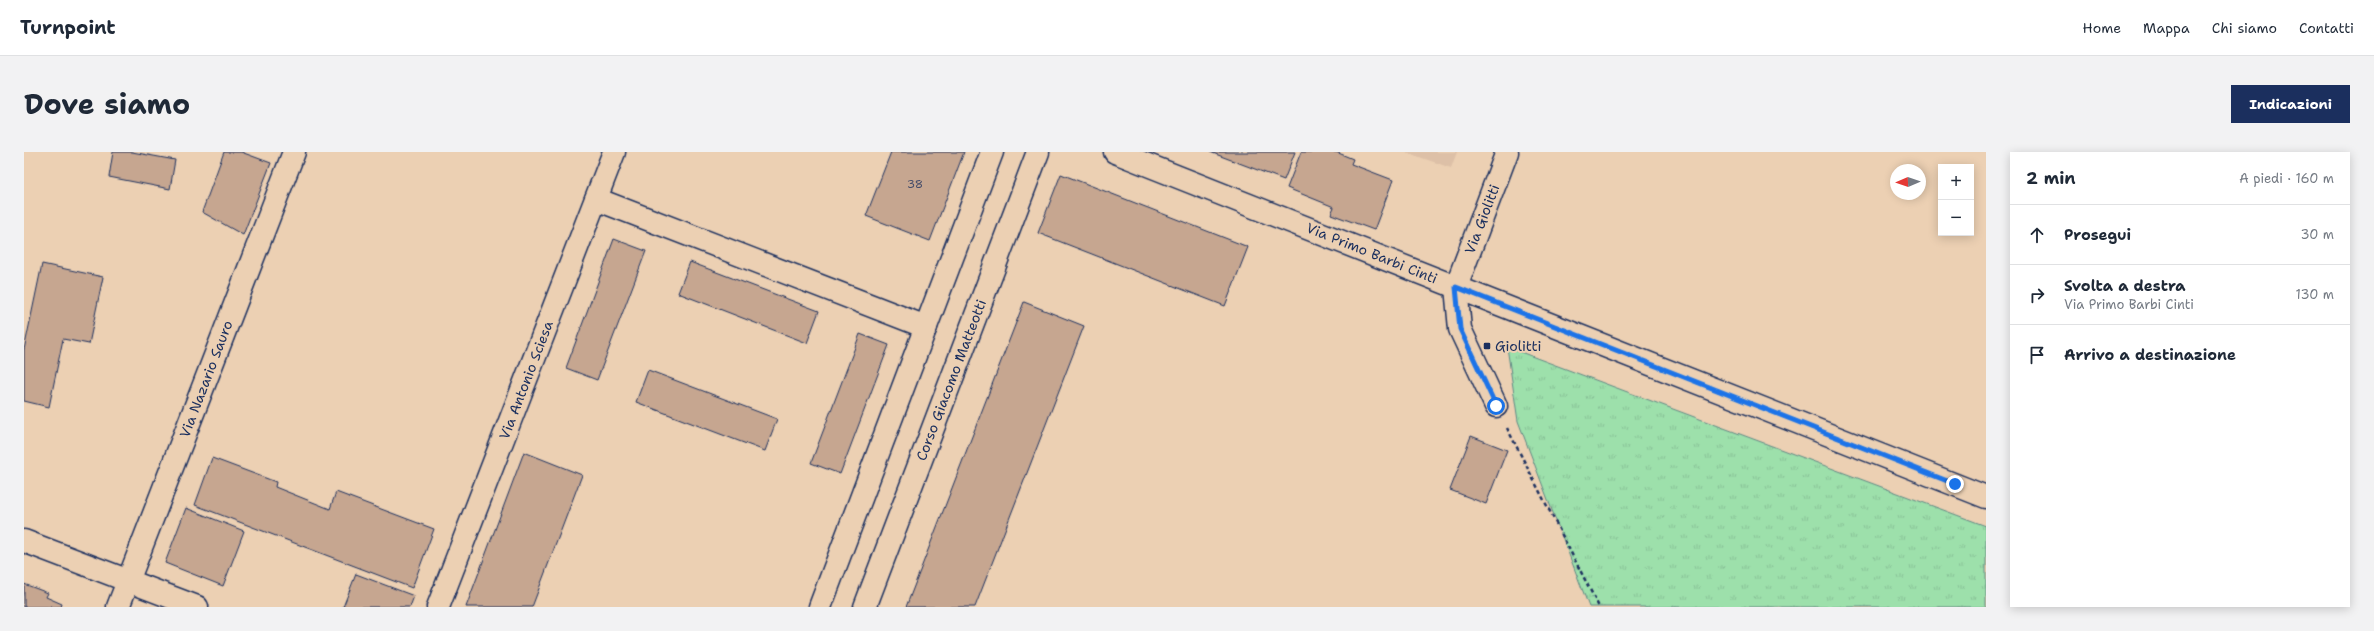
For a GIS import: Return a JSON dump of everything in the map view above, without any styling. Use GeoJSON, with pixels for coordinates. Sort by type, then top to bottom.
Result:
{"type":"FeatureCollection","features":[{"type":"Feature","properties":{"kind":"street","name":"Via Nazario Sauro"},"geometry":{"type":"LineString","coordinates":[[118,607],[294,152]]}},
{"type":"Feature","properties":{"kind":"street","name":"Via Antonio Sciesa"},"geometry":{"type":"LineString","coordinates":[[438,607],[614,152]]}},
{"type":"Feature","properties":{"kind":"street"},"geometry":{"type":"LineString","coordinates":[[820,607],[992,152]]}},
{"type":"Feature","properties":{"kind":"street","name":"Corso Giacomo Matteotti"},"geometry":{"type":"LineString","coordinates":[[865,607],[1038,152]]}},
{"type":"Feature","properties":{"kind":"street","name":"Via Primo Barbi Cinti"},"geometry":{"type":"LineString","coordinates":[[1115,152],[1986,497]]}},
{"type":"Feature","properties":{"kind":"street","name":"Via Giolitti"},"geometry":{"type":"LineString","coordinates":[[1456,287],[1507,152]]}},
{"type":"Feature","properties":{"kind":"street"},"geometry":{"type":"LineString","coordinates":[[596,199],[926,327]]}},
{"type":"Feature","properties":{"kind":"street"},"geometry":{"type":"LineString","coordinates":[[1456,287],[1460,329],[1496,406]]}},
{"type":"Feature","properties":{"kind":"street"},"geometry":{"type":"LineString","coordinates":[[24,541],[197,607]]}},
{"type":"Feature","properties":{"kind":"path"},"geometry":{"type":"LineString","coordinates":[[1496,406],[1599,607]]}},
{"type":"Feature","properties":{"kind":"shaded area"},"geometry":{"type":"Polygon","coordinates":[[[1405,152],[1457,152],[1451,168],[1405,152]]]}},
{"type":"Feature","properties":{"kind":"green space"},"geometry":{"type":"Polygon","coordinates":[[[1507,347],[1986,526],[1986,607],[1589,607],[1518,421],[1507,347]]]}},
{"type":"Feature","properties":{"kind":"building"},"geometry":{"type":"Polygon","coordinates":[[[113,152],[132,152],[175,160],[170,189],[109,177],[113,152]]]}},
{"type":"Feature","properties":{"kind":"building"},"geometry":{"type":"Polygon","coordinates":[[[224,152],[241,152],[271,163],[243,235],[202,212],[224,152]]]}},
{"type":"Feature","properties":{"kind":"building"},"geometry":{"type":"Polygon","coordinates":[[[891,152],[964,152],[930,241],[866,216],[891,152]]]}},
{"type":"Feature","properties":{"kind":"building"},"geometry":{"type":"Polygon","coordinates":[[[1210,152],[1295,152],[1284,180],[1210,152]]]}},
{"type":"Feature","properties":{"kind":"building"},"geometry":{"type":"Polygon","coordinates":[[[1301,152],[1336,152],[1353,159],[1351,164],[1393,180],[1374,230],[1331,214],[1334,207],[1287,188],[1301,152]]]}},
{"type":"Feature","properties":{"kind":"building"},"geometry":{"type":"Polygon","coordinates":[[[1061,174],[1248,247],[1225,306],[1038,233],[1061,174]]]}},
{"type":"Feature","properties":{"kind":"building"},"geometry":{"type":"Polygon","coordinates":[[[614,239],[646,251],[597,380],[566,368],[614,239]]]}},
{"type":"Feature","properties":{"kind":"building"},"geometry":{"type":"Polygon","coordinates":[[[690,262],[819,311],[807,343],[678,293],[690,262]]]}},
{"type":"Feature","properties":{"kind":"building"},"geometry":{"type":"Polygon","coordinates":[[[42,264],[103,277],[89,344],[63,339],[49,407],[24,401],[24,350],[42,264]]]}},
{"type":"Feature","properties":{"kind":"building"},"geometry":{"type":"Polygon","coordinates":[[[1024,302],[1084,326],[975,607],[906,607],[1024,302]]]}},
{"type":"Feature","properties":{"kind":"building"},"geometry":{"type":"Polygon","coordinates":[[[860,334],[889,345],[840,474],[811,463],[860,334]]]}},
{"type":"Feature","properties":{"kind":"building"},"geometry":{"type":"Polygon","coordinates":[[[648,370],[777,419],[765,451],[636,402],[648,370]]]}},
{"type":"Feature","properties":{"kind":"building"},"geometry":{"type":"Polygon","coordinates":[[[1471,436],[1507,450],[1486,504],[1450,490],[1471,436]]]}},
{"type":"Feature","properties":{"kind":"building"},"geometry":{"type":"Polygon","coordinates":[[[524,452],[582,475],[532,607],[466,607],[524,452]]]}},
{"type":"Feature","properties":{"kind":"building"},"geometry":{"type":"Polygon","coordinates":[[[212,458],[276,482],[275,487],[330,509],[336,492],[434,529],[412,588],[195,505],[212,458]]]}},
{"type":"Feature","properties":{"kind":"building"},"geometry":{"type":"Polygon","coordinates":[[[186,508],[244,531],[223,586],[165,563],[186,508]]]}},
{"type":"Feature","properties":{"kind":"building"},"geometry":{"type":"Polygon","coordinates":[[[356,574],[414,596],[410,607],[343,607],[356,574]]]}},
{"type":"Feature","properties":{"kind":"building"},"geometry":{"type":"Polygon","coordinates":[[[24,584],[48,593],[46,597],[62,604],[61,607],[24,607],[24,584]]]}},
{"type":"Feature","properties":{"kind":"place","name":"Giolitti"},"geometry":{"type":"Point","coordinates":[1487,346]}},
{"type":"Feature","properties":{"kind":"route"},"geometry":{"type":"LineString","coordinates":[[1496,406],[1460,329],[1456,287],[1700,385],[1955,484]]}}]}
